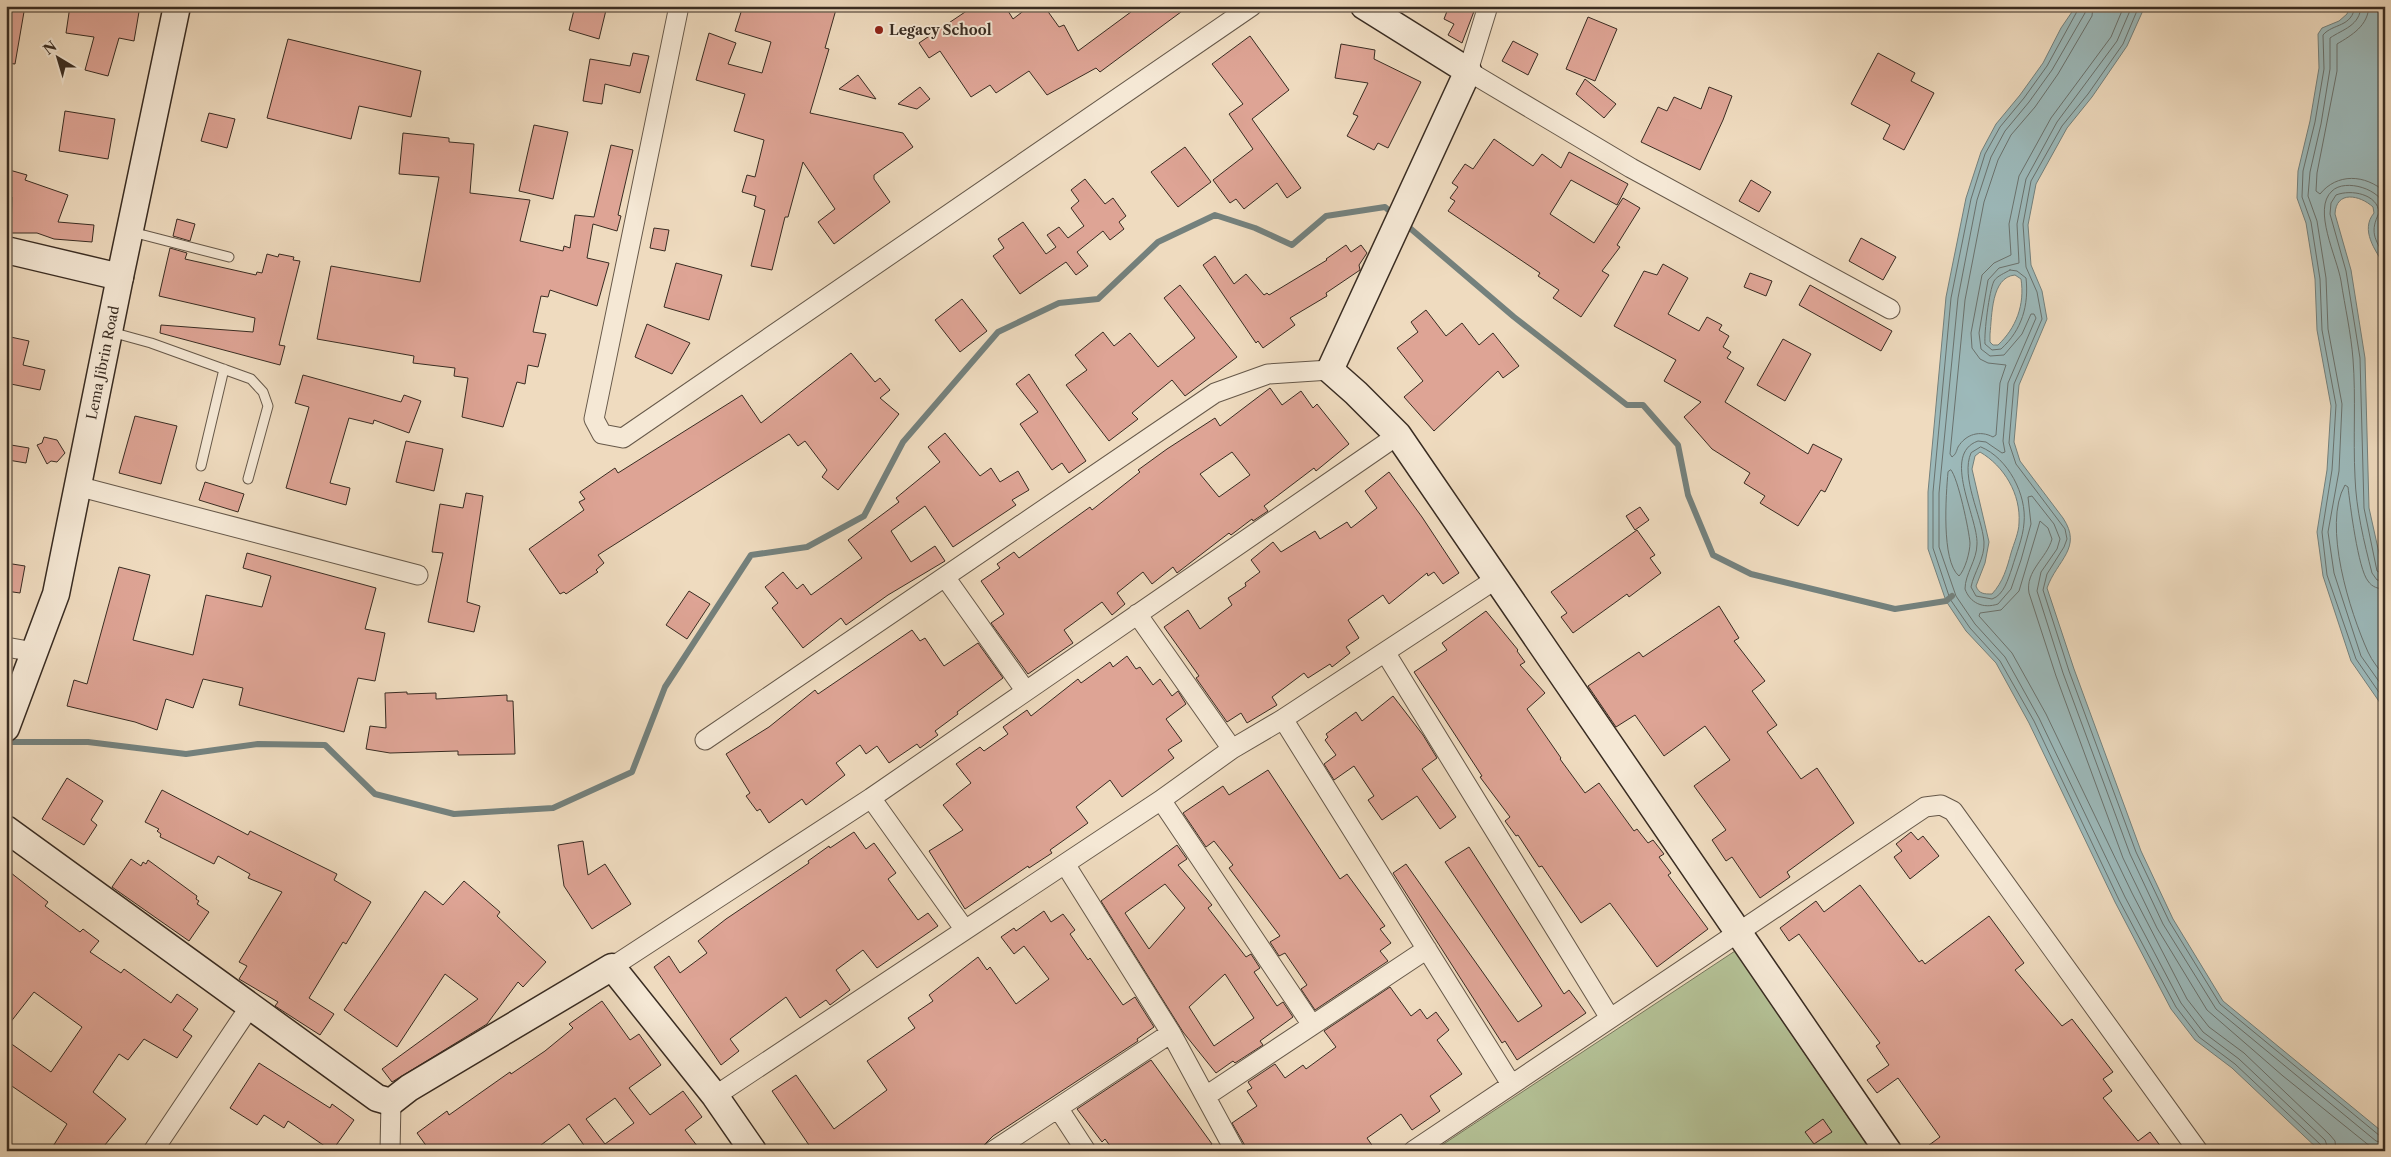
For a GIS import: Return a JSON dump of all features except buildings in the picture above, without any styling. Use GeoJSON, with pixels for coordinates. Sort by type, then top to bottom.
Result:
{"type":"FeatureCollection","features":[{"type":"Feature","properties":{"kind":"street","name":"Lema Jibrin Road"},"geometry":{"type":"LineString","coordinates":[[9,722],[56,594],[177,6]]}},
{"type":"Feature","properties":{"kind":"street"},"geometry":{"type":"LineString","coordinates":[[679,6],[594,419],[602,434],[623,438],[1252,6]]}},
{"type":"Feature","properties":{"kind":"street"},"geometry":{"type":"LineString","coordinates":[[1364,6],[1468,71],[1631,168],[1890,309]]}},
{"type":"Feature","properties":{"kind":"street"},"geometry":{"type":"LineString","coordinates":[[1330,370],[1468,71],[1488,6]]}},
{"type":"Feature","properties":{"kind":"street"},"geometry":{"type":"LineString","coordinates":[[6,250],[120,276]]}},
{"type":"Feature","properties":{"kind":"street"},"geometry":{"type":"LineString","coordinates":[[705,740],[1215,393],[1268,374],[1330,370],[1356,392],[1398,435],[1740,931],[1888,1151]]}},
{"type":"Feature","properties":{"kind":"street"},"geometry":{"type":"LineString","coordinates":[[391,1102],[410,1088],[612,967],[871,798],[1025,690],[1398,435]]}},
{"type":"Feature","properties":{"kind":"street"},"geometry":{"type":"LineString","coordinates":[[78,486],[418,575]]}},
{"type":"Feature","properties":{"kind":"street"},"geometry":{"type":"LineString","coordinates":[[945,577],[1025,690]]}},
{"type":"Feature","properties":{"kind":"street"},"geometry":{"type":"LineString","coordinates":[[715,1096],[1161,800],[1232,749],[1283,719],[1496,579]]}},
{"type":"Feature","properties":{"kind":"street"},"geometry":{"type":"LineString","coordinates":[[1136,614],[1232,749]]}},
{"type":"Feature","properties":{"kind":"street"},"geometry":{"type":"LineString","coordinates":[[6,647],[34,652]]}},
{"type":"Feature","properties":{"kind":"street"},"geometry":{"type":"LineString","coordinates":[[1385,652],[1610,1018]]}},
{"type":"Feature","properties":{"kind":"street"},"geometry":{"type":"LineString","coordinates":[[1283,719],[1511,1084]]}},
{"type":"Feature","properties":{"kind":"street"},"geometry":{"type":"LineString","coordinates":[[871,798],[965,930]]}},
{"type":"Feature","properties":{"kind":"street"},"geometry":{"type":"LineString","coordinates":[[1161,800],[1312,1025]]}},
{"type":"Feature","properties":{"kind":"street"},"geometry":{"type":"LineString","coordinates":[[1413,1151],[1925,807],[1941,805],[1953,811],[2198,1151]]}},
{"type":"Feature","properties":{"kind":"street"},"geometry":{"type":"LineString","coordinates":[[6,830],[251,1005],[377,1098],[391,1102]]}},
{"type":"Feature","properties":{"kind":"street"},"geometry":{"type":"LineString","coordinates":[[1064,864],[1171,1033],[1235,1151]]}},
{"type":"Feature","properties":{"kind":"street"},"geometry":{"type":"LineString","coordinates":[[1206,1096],[1427,949]]}},
{"type":"Feature","properties":{"kind":"street"},"geometry":{"type":"LineString","coordinates":[[612,967],[715,1096],[752,1150]]}},
{"type":"Feature","properties":{"kind":"street"},"geometry":{"type":"LineString","coordinates":[[153,1151],[251,1005]]}},
{"type":"Feature","properties":{"kind":"street"},"geometry":{"type":"LineString","coordinates":[[993,1151],[1171,1033]]}},
{"type":"Feature","properties":{"kind":"street"},"geometry":{"type":"LineString","coordinates":[[390,1151],[391,1102]]}},
{"type":"Feature","properties":{"kind":"street"},"geometry":{"type":"LineString","coordinates":[[1058,1108],[1086,1151]]}},
{"type":"Feature","properties":{"kind":"lane"},"geometry":{"type":"LineString","coordinates":[[129,232],[229,257]]}},
{"type":"Feature","properties":{"kind":"lane"},"geometry":{"type":"LineString","coordinates":[[109,331],[251,379],[263,392],[268,406],[248,479]]}},
{"type":"Feature","properties":{"kind":"lane"},"geometry":{"type":"LineString","coordinates":[[201,466],[224,369]]}},
{"type":"Feature","properties":{"kind":"green space"},"geometry":{"type":"Polygon","coordinates":[[[1735,951],[1871,1151],[1433,1151],[1735,951]]]}},
{"type":"Feature","properties":{"kind":"water"},"geometry":{"type":"Polygon","coordinates":[[[2076,6],[2145,6],[2127,46],[2092,97],[2067,128],[2036,184],[2028,225],[2031,265],[2042,291],[2047,319],[2019,385],[2014,442],[2020,461],[2063,518],[2070,538],[2066,554],[2047,588],[2074,669],[2141,851],[2173,919],[2223,1001],[2385,1134],[2385,1151],[2320,1151],[2232,1068],[2195,1040],[2171,1009],[2115,902],[2029,723],[1996,663],[1966,631],[1946,601],[1928,549],[1928,492],[1946,297],[1966,198],[1981,152],[1996,124],[2043,63],[2061,28],[2076,6]],[[2015,275],[2007,277],[2001,283],[1994,298],[1990,334],[1990,342],[1993,345],[1998,345],[2010,331],[2018,315],[2022,289],[2021,279],[2015,275]],[[1980,452],[1975,456],[1972,469],[1989,542],[1985,563],[1976,586],[1982,593],[1992,594],[2002,580],[2008,564],[2018,530],[2019,512],[2014,491],[2009,482],[1996,465],[1980,452]]]}},
{"type":"Feature","properties":{"kind":"water"},"geometry":{"type":"Polygon","coordinates":[[[2350,6],[2385,6],[2385,266],[2370,240],[2368,226],[2374,213],[2373,207],[2356,198],[2344,198],[2336,206],[2335,214],[2351,270],[2365,358],[2369,508],[2383,571],[2385,597],[2385,710],[2351,661],[2323,576],[2317,532],[2327,470],[2331,406],[2317,330],[2315,279],[2306,223],[2297,198],[2298,171],[2310,121],[2319,68],[2318,34],[2322,28],[2339,21],[2347,14],[2350,6]]]}},
{"type":"Feature","properties":{"kind":"waterway"},"geometry":{"type":"LineString","coordinates":[[6,742],[88,742],[186,754],[258,744],[325,745],[375,794],[454,814],[553,808],[632,772],[665,687],[751,555],[807,547],[864,516],[903,442],[998,332],[1059,303],[1098,299],[1158,242],[1215,215],[1255,228],[1292,245],[1326,216],[1385,207],[1394,215]]}},
{"type":"Feature","properties":{"kind":"waterway"},"geometry":{"type":"LineString","coordinates":[[1404,223],[1514,317],[1627,405],[1643,405],[1678,445],[1688,495],[1713,555],[1751,574],[1895,609],[1946,601],[1952,596]]}},
{"type":"Feature","properties":{"kind":"place","name":"Legacy School"},"geometry":{"type":"Point","coordinates":[879,30]}}]}
